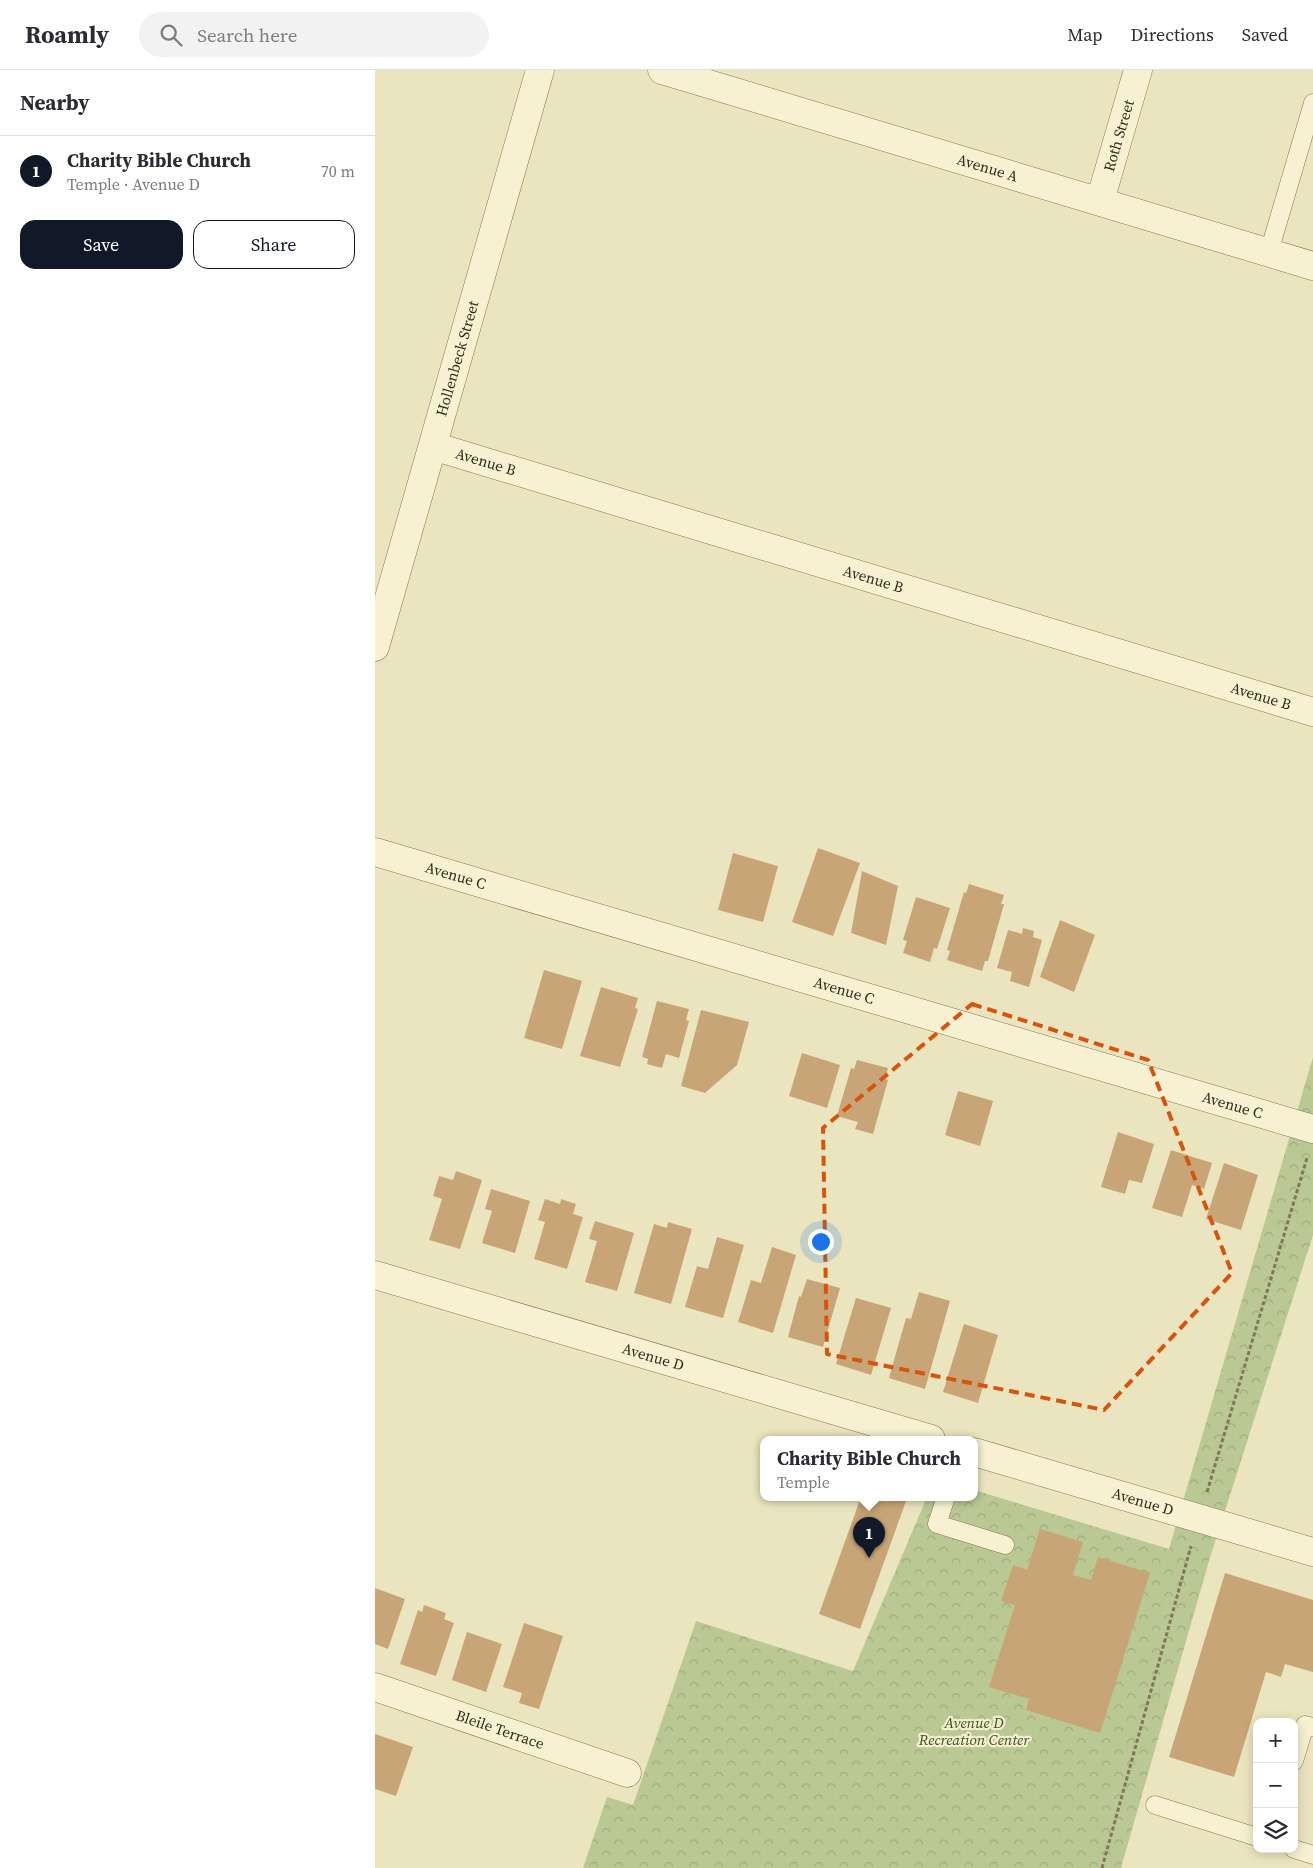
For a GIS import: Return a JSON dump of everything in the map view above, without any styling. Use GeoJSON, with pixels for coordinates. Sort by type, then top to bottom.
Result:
{"type":"FeatureCollection","features":[{"type":"Feature","properties":{"kind":"street","name":"Hollenbeck Street"},"geometry":{"type":"LineString","coordinates":[[375,647],[381,602],[433,446],[540,70]]}},
{"type":"Feature","properties":{"kind":"street","name":"Avenue A"},"geometry":{"type":"LineString","coordinates":[[662,70],[1313,266]]}},
{"type":"Feature","properties":{"kind":"street","name":"Roth Street"},"geometry":{"type":"LineString","coordinates":[[1100,201],[1138,70]]}},
{"type":"Feature","properties":{"kind":"street","name":"Avenue B"},"geometry":{"type":"LineString","coordinates":[[433,446],[1313,712]]}},
{"type":"Feature","properties":{"kind":"street","name":"Avenue C"},"geometry":{"type":"LineString","coordinates":[[375,852],[1311,1141]]}},
{"type":"Feature","properties":{"kind":"street","name":"Avenue D"},"geometry":{"type":"LineString","coordinates":[[375,1275],[921,1436]]}},
{"type":"Feature","properties":{"kind":"street","name":"Avenue D"},"geometry":{"type":"LineString","coordinates":[[978,1453],[1313,1552]]}},
{"type":"Feature","properties":{"kind":"street","name":"Bleile Terrace"},"geometry":{"type":"LineString","coordinates":[[375,1687],[627,1773]]}},
{"type":"Feature","properties":{"kind":"lane"},"geometry":{"type":"LineString","coordinates":[[1269,252],[1313,103]]}},
{"type":"Feature","properties":{"kind":"lane"},"geometry":{"type":"LineString","coordinates":[[945,1501],[937,1524],[1005,1545]]}},
{"type":"Feature","properties":{"kind":"lane"},"geometry":{"type":"LineString","coordinates":[[1298,1748],[1305,1725],[1313,1727]]}},
{"type":"Feature","properties":{"kind":"lane"},"geometry":{"type":"LineString","coordinates":[[1155,1805],[1253,1836]]}},
{"type":"Feature","properties":{"kind":"lane"},"geometry":{"type":"LineString","coordinates":[[1298,1850],[1313,1855]]}},
{"type":"Feature","properties":{"kind":"path"},"geometry":{"type":"LineString","coordinates":[[1205,1498],[1311,1141]]}},
{"type":"Feature","properties":{"kind":"path"},"geometry":{"type":"LineString","coordinates":[[1102,1868],[1193,1540]]}},
{"type":"Feature","properties":{"kind":"highlighted area"},"geometry":{"type":"Polygon","coordinates":[[[972,1004],[1148,1060],[1232,1273],[1104,1410],[827,1354],[823,1128],[972,1004]]]}},
{"type":"Feature","properties":{"kind":"green space","name":"Avenue D Recreation Center"},"geometry":{"type":"Polygon","coordinates":[[[1313,1057],[1313,1235],[1209,1561],[1121,1868],[583,1868],[607,1797],[633,1805],[696,1621],[853,1671],[925,1501],[978,1501],[978,1491],[1169,1549],[1313,1057]]]}},
{"type":"Feature","properties":{"kind":"building"},"geometry":{"type":"Polygon","coordinates":[[[818,848],[860,863],[833,936],[792,922],[818,848]]]}},
{"type":"Feature","properties":{"kind":"building"},"geometry":{"type":"Polygon","coordinates":[[[733,853],[778,866],[763,922],[718,910],[733,853]]]}},
{"type":"Feature","properties":{"kind":"building"},"geometry":{"type":"Polygon","coordinates":[[[862,871],[898,886],[886,945],[851,933],[862,871]]]}},
{"type":"Feature","properties":{"kind":"building"},"geometry":{"type":"Polygon","coordinates":[[[969,884],[1004,895],[1001,904],[1004,904],[988,961],[985,961],[982,971],[947,960],[950,951],[947,950],[964,892],[966,893],[969,884]]]}},
{"type":"Feature","properties":{"kind":"building"},"geometry":{"type":"Polygon","coordinates":[[[916,897],[950,908],[937,949],[934,948],[930,962],[903,953],[907,941],[903,940],[916,897]]]}},
{"type":"Feature","properties":{"kind":"building"},"geometry":{"type":"Polygon","coordinates":[[[1060,920],[1095,935],[1074,992],[1040,977],[1060,920]]]}},
{"type":"Feature","properties":{"kind":"building"},"geometry":{"type":"Polygon","coordinates":[[[1023,928],[1034,931],[1033,937],[1042,940],[1029,987],[1010,981],[1012,972],[997,968],[1008,930],[1022,934],[1023,928]]]}},
{"type":"Feature","properties":{"kind":"building"},"geometry":{"type":"Polygon","coordinates":[[[544,970],[582,981],[562,1049],[524,1038],[544,970]]]}},
{"type":"Feature","properties":{"kind":"building"},"geometry":{"type":"Polygon","coordinates":[[[601,987],[638,998],[635,1008],[638,1009],[620,1067],[580,1056],[601,987]]]}},
{"type":"Feature","properties":{"kind":"building"},"geometry":{"type":"Polygon","coordinates":[[[657,1001],[689,1009],[686,1020],[689,1021],[679,1058],[666,1054],[662,1068],[647,1064],[648,1059],[642,1057],[657,1001]]]}},
{"type":"Feature","properties":{"kind":"building"},"geometry":{"type":"Polygon","coordinates":[[[701,1010],[749,1022],[737,1065],[705,1093],[681,1086],[701,1010]]]}},
{"type":"Feature","properties":{"kind":"building"},"geometry":{"type":"Polygon","coordinates":[[[802,1053],[840,1065],[827,1108],[789,1096],[802,1053]]]}},
{"type":"Feature","properties":{"kind":"building"},"geometry":{"type":"Polygon","coordinates":[[[857,1060],[888,1068],[885,1079],[888,1080],[873,1134],[855,1129],[858,1122],[837,1116],[851,1068],[854,1069],[857,1060]]]}},
{"type":"Feature","properties":{"kind":"building"},"geometry":{"type":"Polygon","coordinates":[[[958,1091],[993,1101],[980,1146],[945,1135],[958,1091]]]}},
{"type":"Feature","properties":{"kind":"building"},"geometry":{"type":"Polygon","coordinates":[[[1118,1132],[1154,1144],[1142,1183],[1129,1180],[1125,1194],[1101,1187],[1118,1132]]]}},
{"type":"Feature","properties":{"kind":"building"},"geometry":{"type":"Polygon","coordinates":[[[1171,1150],[1212,1163],[1204,1189],[1192,1185],[1182,1217],[1152,1208],[1171,1150]]]}},
{"type":"Feature","properties":{"kind":"building"},"geometry":{"type":"Polygon","coordinates":[[[1224,1163],[1258,1175],[1241,1230],[1206,1219],[1224,1163]]]}},
{"type":"Feature","properties":{"kind":"building"},"geometry":{"type":"Polygon","coordinates":[[[456,1171],[482,1180],[460,1249],[429,1240],[442,1199],[433,1196],[439,1176],[453,1180],[456,1171]]]}},
{"type":"Feature","properties":{"kind":"building"},"geometry":{"type":"Polygon","coordinates":[[[491,1189],[530,1201],[515,1253],[482,1243],[492,1211],[485,1209],[491,1189]]]}},
{"type":"Feature","properties":{"kind":"building"},"geometry":{"type":"Polygon","coordinates":[[[545,1199],[560,1204],[561,1199],[576,1204],[573,1214],[583,1217],[567,1269],[534,1259],[545,1222],[538,1220],[545,1199]]]}},
{"type":"Feature","properties":{"kind":"building"},"geometry":{"type":"Polygon","coordinates":[[[595,1221],[634,1233],[617,1291],[585,1282],[597,1241],[589,1239],[595,1221]]]}},
{"type":"Feature","properties":{"kind":"building"},"geometry":{"type":"Polygon","coordinates":[[[668,1222],[692,1229],[671,1304],[634,1293],[654,1224],[667,1228],[668,1222]]]}},
{"type":"Feature","properties":{"kind":"building"},"geometry":{"type":"Polygon","coordinates":[[[717,1237],[744,1245],[723,1318],[685,1307],[697,1266],[708,1269],[717,1237]]]}},
{"type":"Feature","properties":{"kind":"building"},"geometry":{"type":"Polygon","coordinates":[[[772,1247],[796,1255],[773,1333],[738,1322],[751,1280],[761,1283],[772,1247]]]}},
{"type":"Feature","properties":{"kind":"building"},"geometry":{"type":"Polygon","coordinates":[[[807,1279],[840,1288],[823,1347],[788,1337],[799,1296],[801,1297],[807,1279]]]}},
{"type":"Feature","properties":{"kind":"building"},"geometry":{"type":"Polygon","coordinates":[[[919,1292],[950,1301],[925,1389],[889,1378],[906,1318],[911,1319],[919,1292]]]}},
{"type":"Feature","properties":{"kind":"building"},"geometry":{"type":"Polygon","coordinates":[[[856,1298],[891,1308],[871,1375],[836,1364],[856,1298]]]}},
{"type":"Feature","properties":{"kind":"building"},"geometry":{"type":"Polygon","coordinates":[[[964,1324],[998,1335],[978,1403],[943,1392],[964,1324]]]}},
{"type":"Feature","properties":{"kind":"building"},"geometry":{"type":"Polygon","coordinates":[[[860,1501],[906,1501],[860,1629],[819,1614],[860,1501]]]}},
{"type":"Feature","properties":{"kind":"building","name":"Avenue D Recreation Center"},"geometry":{"type":"Polygon","coordinates":[[[1040,1529],[1083,1542],[1073,1575],[1091,1580],[1098,1557],[1150,1573],[1100,1733],[1026,1710],[1029,1699],[989,1687],[1015,1605],[1001,1601],[1013,1565],[1027,1570],[1040,1529]]]}},
{"type":"Feature","properties":{"kind":"building"},"geometry":{"type":"Polygon","coordinates":[[[1225,1573],[1313,1600],[1313,1672],[1285,1664],[1281,1677],[1266,1672],[1234,1777],[1169,1757],[1225,1573]]]}},
{"type":"Feature","properties":{"kind":"building"},"geometry":{"type":"Polygon","coordinates":[[[375,1588],[405,1599],[388,1649],[375,1644],[375,1588]]]}},
{"type":"Feature","properties":{"kind":"building"},"geometry":{"type":"Polygon","coordinates":[[[424,1605],[446,1613],[444,1619],[454,1623],[436,1676],[400,1664],[418,1610],[422,1612],[424,1605]]]}},
{"type":"Feature","properties":{"kind":"building"},"geometry":{"type":"Polygon","coordinates":[[[524,1623],[563,1636],[539,1709],[519,1703],[522,1693],[503,1687],[524,1623]]]}},
{"type":"Feature","properties":{"kind":"building"},"geometry":{"type":"Polygon","coordinates":[[[467,1632],[502,1644],[486,1692],[452,1680],[467,1632]]]}},
{"type":"Feature","properties":{"kind":"building"},"geometry":{"type":"Polygon","coordinates":[[[375,1734],[413,1747],[396,1796],[375,1789],[375,1734]]]}},
{"type":"Feature","properties":{"kind":"place","name":"Charity Bible Church"},"geometry":{"type":"Point","coordinates":[869,1558]}}]}
